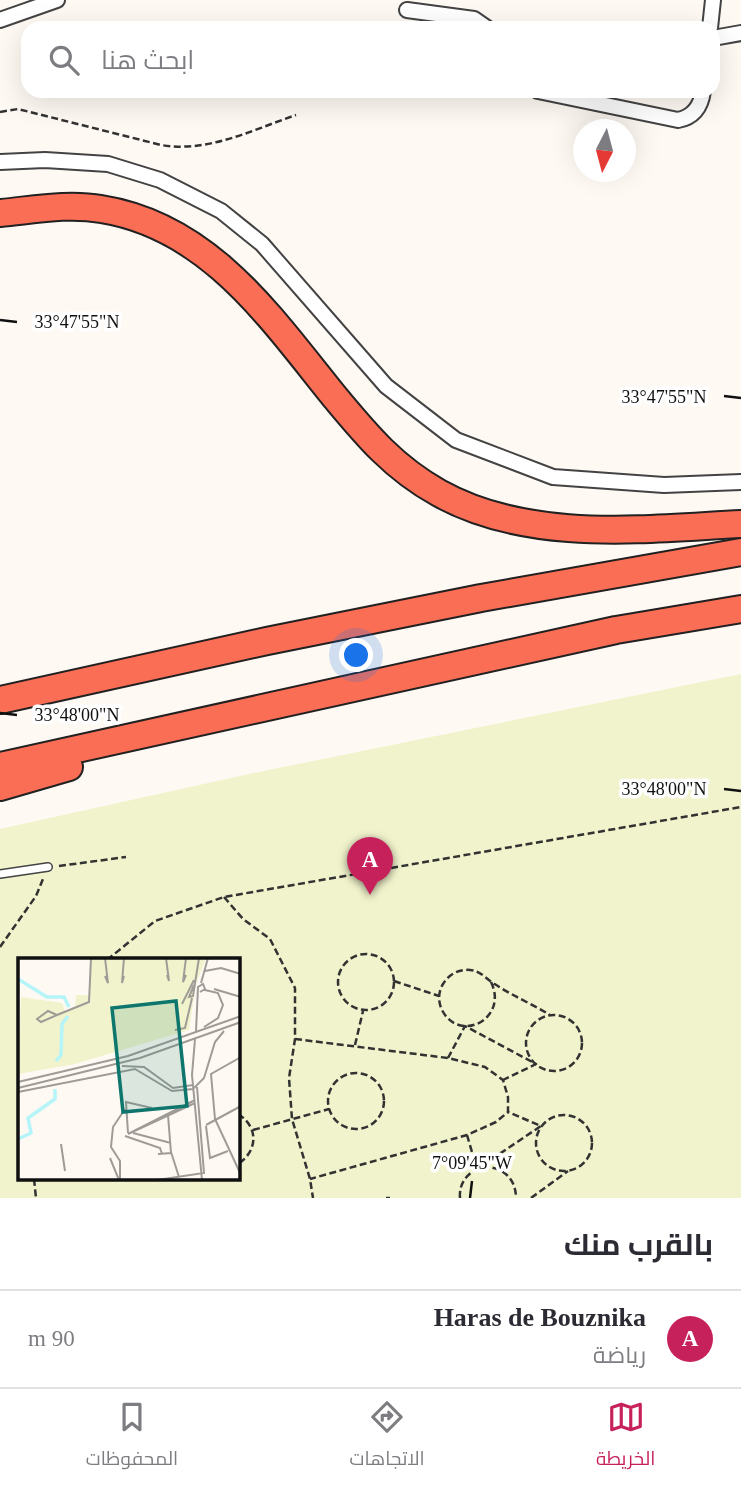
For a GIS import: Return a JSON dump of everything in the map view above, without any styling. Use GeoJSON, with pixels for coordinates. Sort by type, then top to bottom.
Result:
{"type":"FeatureCollection","features":[{"type":"Feature","properties":{"kind":"highway"},"geometry":{"type":"LineString","coordinates":[[0,213],[57,208],[99,208],[137,217],[175,233],[240,283],[372,442],[404,472],[441,494],[482,512],[528,524],[602,528],[741,524]]}},
{"type":"Feature","properties":{"kind":"highway"},"geometry":{"type":"LineString","coordinates":[[0,700],[267,640],[481,598],[741,552]]}},
{"type":"Feature","properties":{"kind":"highway"},"geometry":{"type":"LineString","coordinates":[[0,766],[616,630],[741,609]]}},
{"type":"Feature","properties":{"kind":"highway"},"geometry":{"type":"LineString","coordinates":[[0,787],[313,695]]}},
{"type":"Feature","properties":{"kind":"street"},"geometry":{"type":"LineString","coordinates":[[0,20],[57,0]]}},
{"type":"Feature","properties":{"kind":"street"},"geometry":{"type":"LineString","coordinates":[[711,21],[713,0]]}},
{"type":"Feature","properties":{"kind":"street"},"geometry":{"type":"LineString","coordinates":[[407,10],[477,21]]}},
{"type":"Feature","properties":{"kind":"street"},"geometry":{"type":"LineString","coordinates":[[720,37],[741,33]]}},
{"type":"Feature","properties":{"kind":"street"},"geometry":{"type":"LineString","coordinates":[[572,98],[678,120],[696,111],[702,98]]}},
{"type":"Feature","properties":{"kind":"street"},"geometry":{"type":"LineString","coordinates":[[0,162],[45,160],[108,164],[160,180],[221,211],[262,244],[386,386],[456,440],[553,477],[664,485],[741,482]]}},
{"type":"Feature","properties":{"kind":"lane"},"geometry":{"type":"LineString","coordinates":[[0,874],[48,867]]}},
{"type":"Feature","properties":{"kind":"path"},"geometry":{"type":"LineString","coordinates":[[0,112],[18,109],[161,145],[183,148],[212,144],[296,115]]}},
{"type":"Feature","properties":{"kind":"path"},"geometry":{"type":"LineString","coordinates":[[109,958],[155,921],[224,897],[741,807]]}},
{"type":"Feature","properties":{"kind":"path"},"geometry":{"type":"LineString","coordinates":[[0,947],[36,896],[48,867],[126,857]]}},
{"type":"Feature","properties":{"kind":"path"},"geometry":{"type":"LineString","coordinates":[[224,897],[243,919],[270,939],[295,988],[295,1039],[289,1079],[292,1119],[313,1198]]}},
{"type":"Feature","properties":{"kind":"path"},"geometry":{"type":"LineString","coordinates":[[362,954],[377,956],[389,966],[394,981],[393,989],[385,1003],[363,1010],[347,1003],[338,989],[339,972],[348,960],[362,954]]}},
{"type":"Feature","properties":{"kind":"path"},"geometry":{"type":"LineString","coordinates":[[536,1064],[526,1050],[527,1033],[536,1021],[550,1015],[558,1015],[572,1021],[581,1034],[581,1050],[567,1068],[551,1071],[536,1064],[465,1026],[449,1019],[440,1005],[439,996],[444,981],[456,972],[472,970],[550,1015]]}},
{"type":"Feature","properties":{"kind":"path"},"geometry":{"type":"LineString","coordinates":[[394,981],[439,996]]}},
{"type":"Feature","properties":{"kind":"path"},"geometry":{"type":"LineString","coordinates":[[465,1026],[480,1023],[492,1012],[496,997],[491,982]]}},
{"type":"Feature","properties":{"kind":"path"},"geometry":{"type":"LineString","coordinates":[[355,1045],[363,1010]]}},
{"type":"Feature","properties":{"kind":"path"},"geometry":{"type":"LineString","coordinates":[[448,1058],[465,1026]]}},
{"type":"Feature","properties":{"kind":"path"},"geometry":{"type":"LineString","coordinates":[[295,1039],[448,1058],[485,1067],[503,1080],[508,1097],[508,1112]]}},
{"type":"Feature","properties":{"kind":"path"},"geometry":{"type":"LineString","coordinates":[[503,1080],[536,1064]]}},
{"type":"Feature","properties":{"kind":"path"},"geometry":{"type":"LineString","coordinates":[[353,1073],[375,1080],[385,1101],[381,1116],[376,1122],[362,1129],[345,1127],[338,1123],[329,1109],[333,1085],[345,1075],[353,1073]]}},
{"type":"Feature","properties":{"kind":"path"},"geometry":{"type":"LineString","coordinates":[[253,1130],[329,1109]]}},
{"type":"Feature","properties":{"kind":"path"},"geometry":{"type":"LineString","coordinates":[[310,1179],[467,1135],[496,1122],[508,1112]]}},
{"type":"Feature","properties":{"kind":"path"},"geometry":{"type":"LineString","coordinates":[[508,1112],[541,1126]]}},
{"type":"Feature","properties":{"kind":"path"},"geometry":{"type":"LineString","coordinates":[[460,1198],[461,1185],[470,1172],[553,1117],[568,1115],[582,1121],[592,1142],[588,1157],[576,1168],[553,1169],[540,1158],[535,1141],[541,1126]]}},
{"type":"Feature","properties":{"kind":"path"},"geometry":{"type":"LineString","coordinates":[[240,1116],[253,1130],[253,1146],[240,1162]]}},
{"type":"Feature","properties":{"kind":"path"},"geometry":{"type":"LineString","coordinates":[[467,1135],[477,1169]]}},
{"type":"Feature","properties":{"kind":"path"},"geometry":{"type":"LineString","coordinates":[[477,1169],[492,1167],[506,1173],[515,1186],[516,1198]]}},
{"type":"Feature","properties":{"kind":"path"},"geometry":{"type":"LineString","coordinates":[[531,1198],[569,1170]]}},
{"type":"Feature","properties":{"kind":"path"},"geometry":{"type":"LineString","coordinates":[[34,1180],[36,1198]]}},
{"type":"Feature","properties":{"kind":"green space"},"geometry":{"type":"Polygon","coordinates":[[[741,674],[741,1198],[0,1198],[0,829],[249,774],[741,674]]]}},
{"type":"Feature","properties":{"kind":"place","name":"Haras de Bouznika"},"geometry":{"type":"Point","coordinates":[370,895]}}]}
